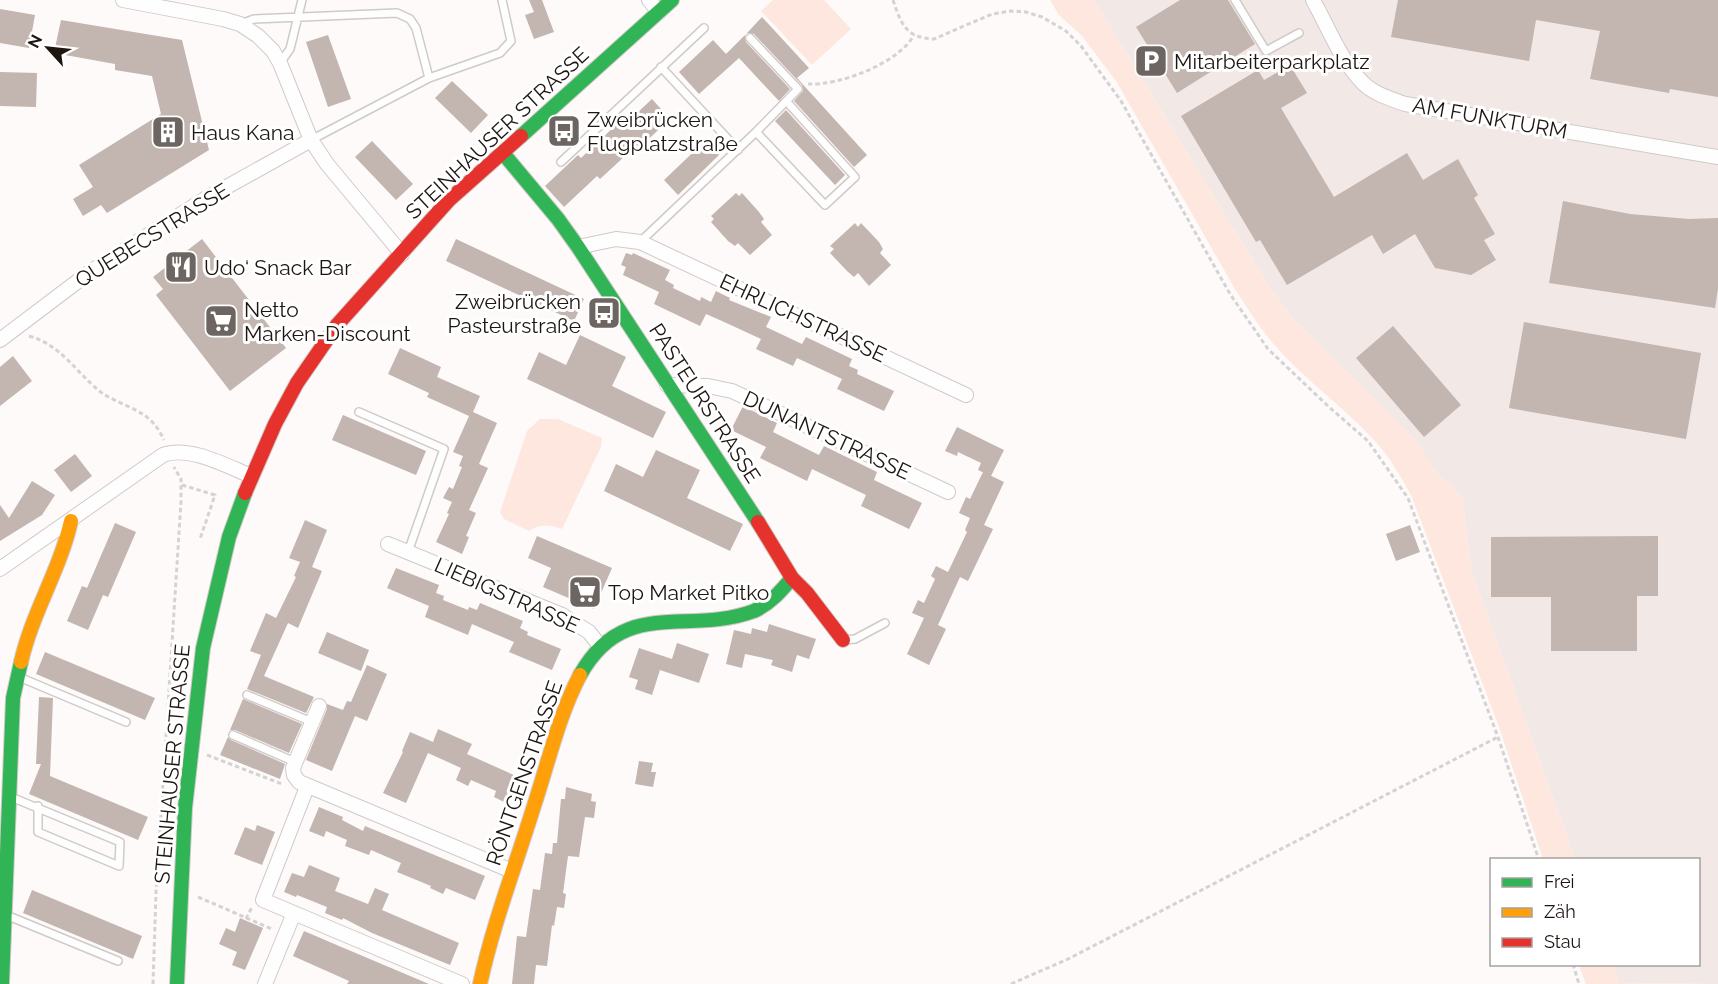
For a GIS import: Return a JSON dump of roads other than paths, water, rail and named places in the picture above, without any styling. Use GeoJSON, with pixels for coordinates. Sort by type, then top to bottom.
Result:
{"type":"FeatureCollection","features":[{"type":"Feature","properties":{"kind":"street"},"geometry":{"type":"LineString","coordinates":[[123,0],[240,24],[258,36],[273,51],[280,63],[311,140],[327,164],[402,254]]}},
{"type":"Feature","properties":{"kind":"street"},"geometry":{"type":"LineString","coordinates":[[649,0],[658,12]]}},
{"type":"Feature","properties":{"kind":"street","name":"STEINHAUSER STRASSE"},"geometry":{"type":"LineString","coordinates":[[177,984],[190,750],[203,648],[229,537],[251,476],[275,424],[304,374],[337,325],[449,200],[672,0]]}},
{"type":"Feature","properties":{"kind":"street","name":"AM FUNKTURM"},"geometry":{"type":"LineString","coordinates":[[1312,0],[1348,64],[1364,84],[1390,99],[1405,104],[1718,157]]}},
{"type":"Feature","properties":{"kind":"street","name":"QUEBECSTRASSE"},"geometry":{"type":"LineString","coordinates":[[5,337],[90,272],[205,199],[311,140]]}},
{"type":"Feature","properties":{"kind":"street","name":"PASTEURSTRASSE"},"geometry":{"type":"LineString","coordinates":[[502,152],[558,219],[578,247],[769,539],[792,578],[807,593],[843,640]]}},
{"type":"Feature","properties":{"kind":"street","name":"EHRLICHSTRASSE"},"geometry":{"type":"LineString","coordinates":[[578,247],[616,239],[640,242],[966,395]]}},
{"type":"Feature","properties":{"kind":"street","name":"DUNANTSTRASSE"},"geometry":{"type":"LineString","coordinates":[[667,385],[708,386],[732,391],[948,492]]}},
{"type":"Feature","properties":{"kind":"street"},"geometry":{"type":"LineString","coordinates":[[0,569],[167,453],[196,455],[251,476]]}},
{"type":"Feature","properties":{"kind":"street"},"geometry":{"type":"LineString","coordinates":[[2,984],[13,698],[26,641],[66,544],[71,520]]}},
{"type":"Feature","properties":{"kind":"street","name":"LIEBIGSTRASSE"},"geometry":{"type":"LineString","coordinates":[[388,544],[562,615],[589,633],[600,646]]}},
{"type":"Feature","properties":{"kind":"street","name":"RÖNTGENSTRASSE"},"geometry":{"type":"LineString","coordinates":[[480,984],[486,950],[566,710],[578,678],[600,646],[614,635],[652,623],[683,619],[729,618],[748,614],[768,605],[792,578]]}},
{"type":"Feature","properties":{"kind":"street"},"geometry":{"type":"LineString","coordinates":[[319,705],[293,768],[294,775],[303,784],[512,871]]}},
{"type":"Feature","properties":{"kind":"street"},"geometry":{"type":"LineString","coordinates":[[303,784],[263,900],[462,984]]}},
{"type":"Feature","properties":{"kind":"street"},"geometry":{"type":"LineString","coordinates":[[265,984],[294,913]]}},
{"type":"Feature","properties":{"kind":"lane"},"geometry":{"type":"LineString","coordinates":[[280,63],[290,49],[302,0]]}},
{"type":"Feature","properties":{"kind":"lane"},"geometry":{"type":"LineString","coordinates":[[311,140],[429,78],[500,54],[511,41],[502,0]]}},
{"type":"Feature","properties":{"kind":"lane"},"geometry":{"type":"LineString","coordinates":[[1235,0],[1266,51],[1299,33]]}},
{"type":"Feature","properties":{"kind":"lane"},"geometry":{"type":"LineString","coordinates":[[240,24],[254,19],[397,13],[410,19],[416,27],[429,78]]}},
{"type":"Feature","properties":{"kind":"lane"},"geometry":{"type":"LineString","coordinates":[[561,162],[704,28]]}},
{"type":"Feature","properties":{"kind":"lane"},"geometry":{"type":"LineString","coordinates":[[640,242],[738,150],[798,89],[750,38]]}},
{"type":"Feature","properties":{"kind":"lane"},"geometry":{"type":"LineString","coordinates":[[661,67],[738,150]]}},
{"type":"Feature","properties":{"kind":"lane"},"geometry":{"type":"LineString","coordinates":[[756,132],[825,205],[855,177],[787,102]]}},
{"type":"Feature","properties":{"kind":"lane","name":"LIEBIGSTRASSE"},"geometry":{"type":"LineString","coordinates":[[359,412],[444,449],[408,552]]}},
{"type":"Feature","properties":{"kind":"lane","name":"PASTEURSTRASSE"},"geometry":{"type":"LineString","coordinates":[[843,640],[855,639],[885,623]]}},
{"type":"Feature","properties":{"kind":"lane"},"geometry":{"type":"LineString","coordinates":[[17,676],[126,722]]}},
{"type":"Feature","properties":{"kind":"lane"},"geometry":{"type":"LineString","coordinates":[[247,695],[312,722]]}},
{"type":"Feature","properties":{"kind":"lane"},"geometry":{"type":"LineString","coordinates":[[233,735],[295,762]]}},
{"type":"Feature","properties":{"kind":"lane"},"geometry":{"type":"LineString","coordinates":[[9,796],[38,806],[120,842],[119,866],[38,832],[38,806]]}},
{"type":"Feature","properties":{"kind":"lane"},"geometry":{"type":"LineString","coordinates":[[6,915],[118,961]]}},
{"type":"Feature","properties":{"kind":"place","name":"Mitarbeiterparkplatz"},"geometry":{"type":"Point","coordinates":[1151,61]}},
{"type":"Feature","properties":{"kind":"place","name":"Zweibrücken Flugplatzstraße"},"geometry":{"type":"Point","coordinates":[564,131]}},
{"type":"Feature","properties":{"kind":"place","name":"Haus Kana"},"geometry":{"type":"Point","coordinates":[168,132]}},
{"type":"Feature","properties":{"kind":"place","name":"Udo‘ Snack Bar"},"geometry":{"type":"Point","coordinates":[181,267]}},
{"type":"Feature","properties":{"kind":"place","name":"Zweibrücken Pasteurstraße"},"geometry":{"type":"Point","coordinates":[604,313]}},
{"type":"Feature","properties":{"kind":"place","name":"Netto Marken-Discount"},"geometry":{"type":"Point","coordinates":[221,321]}},
{"type":"Feature","properties":{"kind":"place","name":"Top Market Pitko"},"geometry":{"type":"Point","coordinates":[585,592]}}]}
